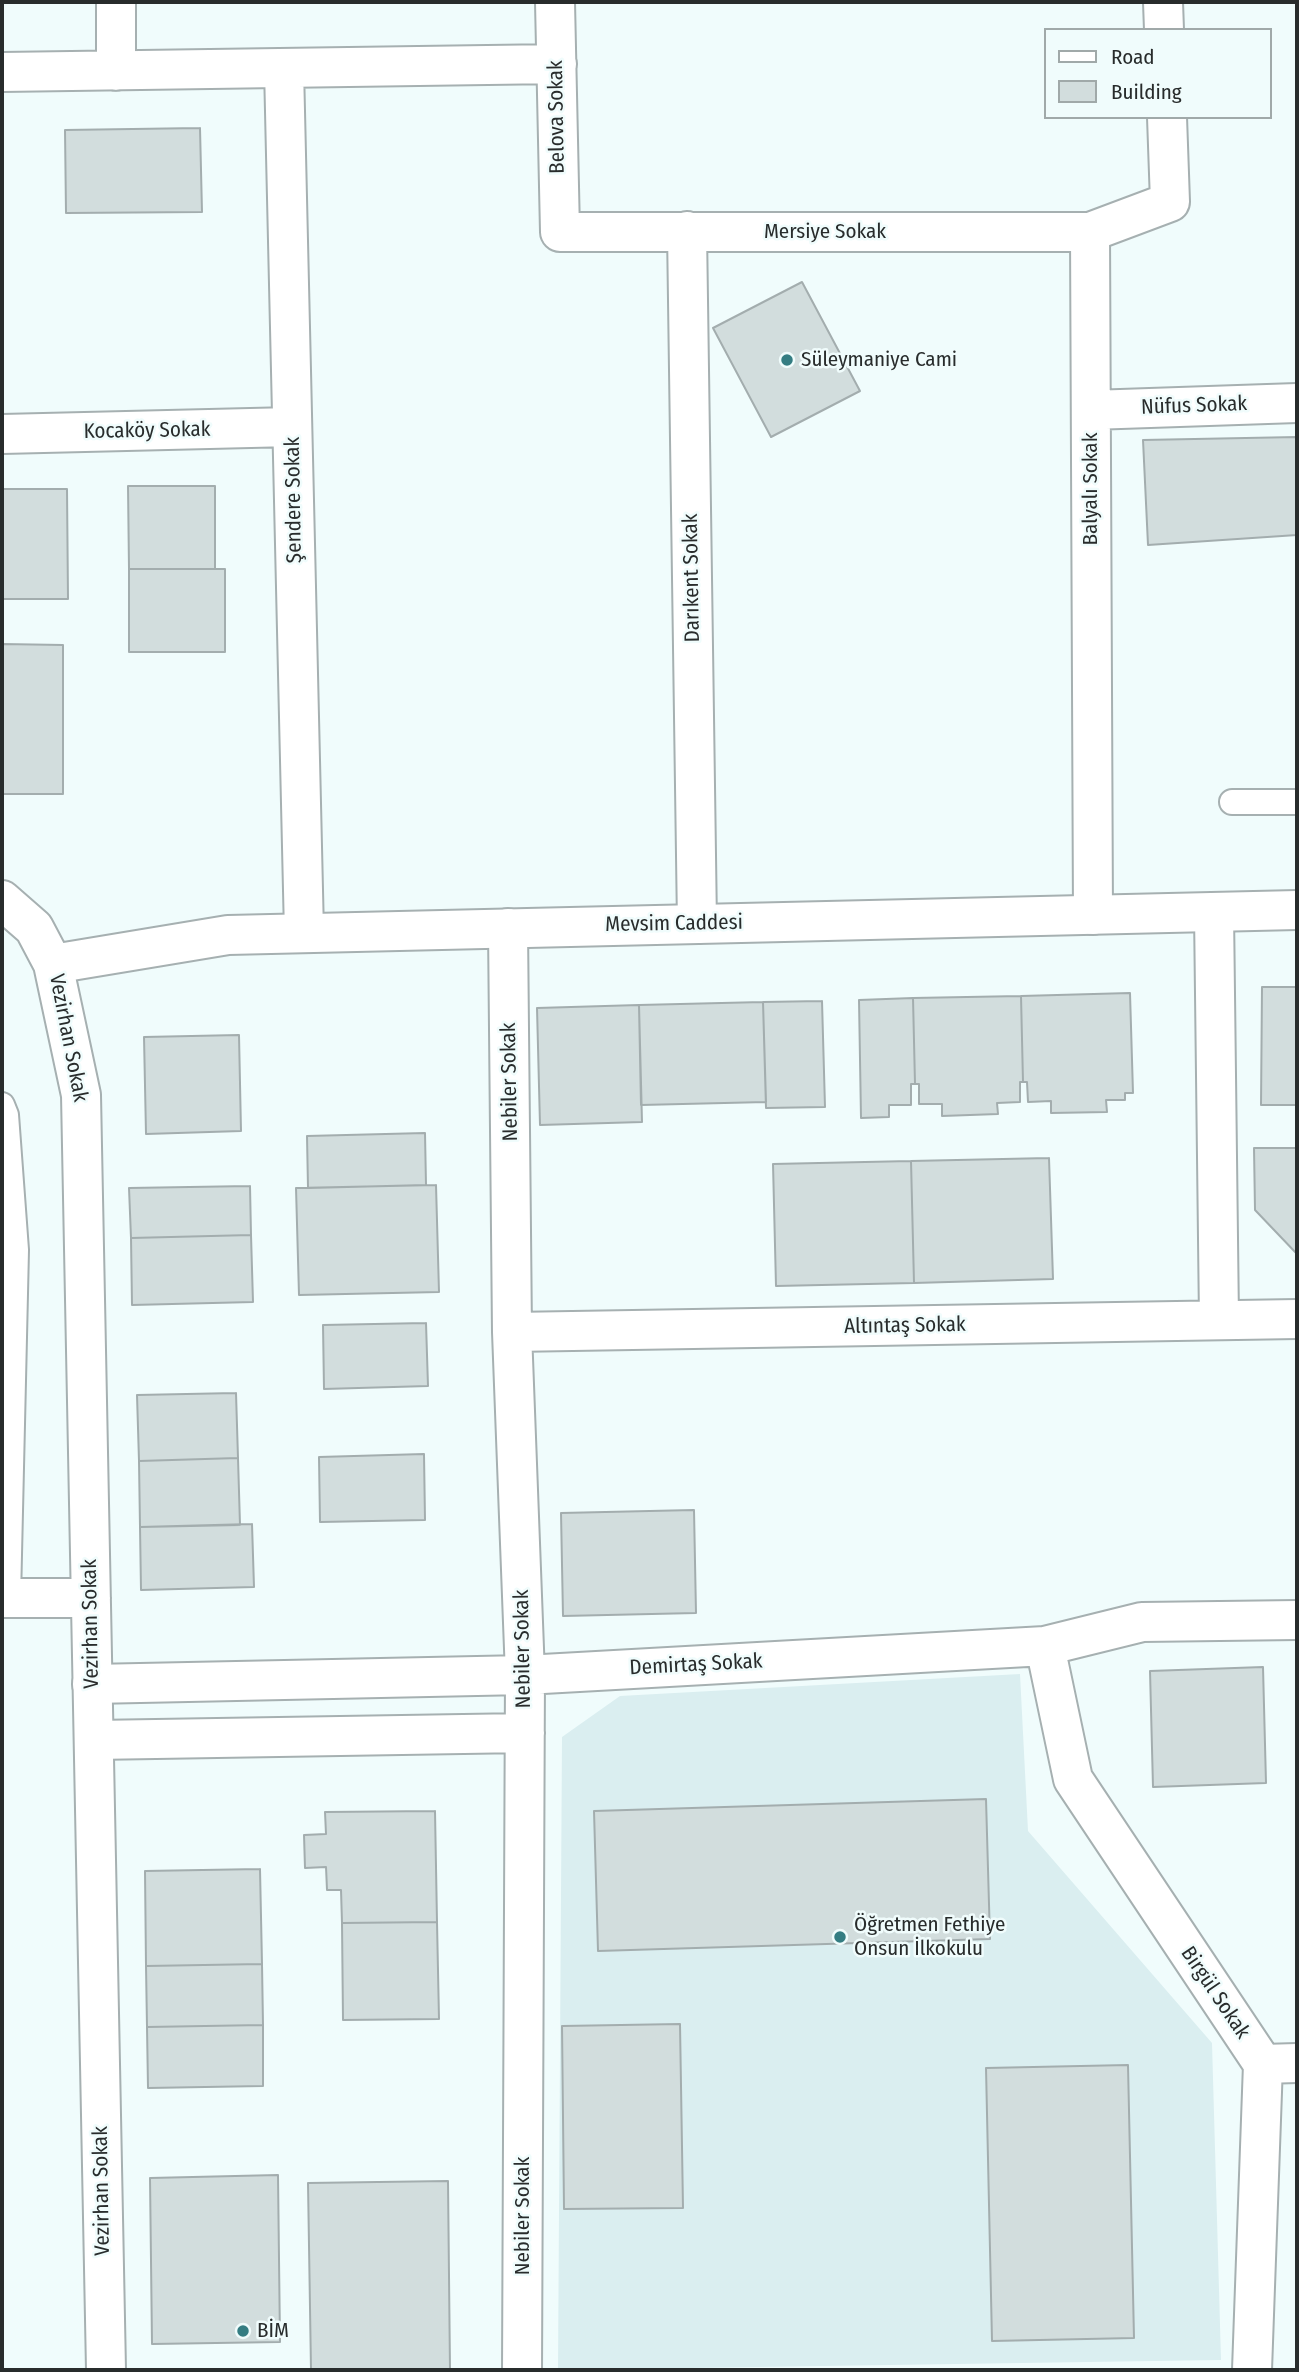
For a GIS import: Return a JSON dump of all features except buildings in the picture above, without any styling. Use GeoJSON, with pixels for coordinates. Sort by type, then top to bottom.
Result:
{"type":"FeatureCollection","features":[{"type":"Feature","properties":{"kind":"street"},"geometry":{"type":"LineString","coordinates":[[116,2],[116,71]]}},
{"type":"Feature","properties":{"kind":"street","name":"Belova Sokak"},"geometry":{"type":"LineString","coordinates":[[555,2],[559,232]]}},
{"type":"Feature","properties":{"kind":"street"},"geometry":{"type":"LineString","coordinates":[[1163,2],[1164,28]]}},
{"type":"Feature","properties":{"kind":"street"},"geometry":{"type":"LineString","coordinates":[[2,72],[556,64]]}},
{"type":"Feature","properties":{"kind":"street","name":"Şendere Sokak"},"geometry":{"type":"LineString","coordinates":[[284,68],[304,933]]}},
{"type":"Feature","properties":{"kind":"street"},"geometry":{"type":"LineString","coordinates":[[1090,232],[1170,202],[1167,119]]}},
{"type":"Feature","properties":{"kind":"street","name":"Darıkent Sokak"},"geometry":{"type":"LineString","coordinates":[[687,231],[697,924]]}},
{"type":"Feature","properties":{"kind":"street","name":"Mersiye Sokak"},"geometry":{"type":"LineString","coordinates":[[559,232],[1090,232]]}},
{"type":"Feature","properties":{"kind":"street","name":"Balyalı Sokak"},"geometry":{"type":"LineString","coordinates":[[1090,232],[1093,915]]}},
{"type":"Feature","properties":{"kind":"street","name":"Nüfus Sokak"},"geometry":{"type":"LineString","coordinates":[[1091,410],[1297,402]]}},
{"type":"Feature","properties":{"kind":"street","name":"Kocaköy Sokak"},"geometry":{"type":"LineString","coordinates":[[2,434],[292,428]]}},
{"type":"Feature","properties":{"kind":"street","name":"Vezirhan Sokak"},"geometry":{"type":"LineString","coordinates":[[2,900],[34,928],[53,964],[81,1095],[106,2370]]}},
{"type":"Feature","properties":{"kind":"street","name":"Mevsim Caddesi"},"geometry":{"type":"LineString","coordinates":[[53,964],[229,935],[1297,910]]}},
{"type":"Feature","properties":{"kind":"street"},"geometry":{"type":"LineString","coordinates":[[1214,912],[1219,1320]]}},
{"type":"Feature","properties":{"kind":"street","name":"Nebiler Sokak"},"geometry":{"type":"LineString","coordinates":[[509,928],[512,1332],[525,1675],[522,2370]]}},
{"type":"Feature","properties":{"kind":"street","name":"Altıntaş Sokak"},"geometry":{"type":"LineString","coordinates":[[512,1332],[1297,1319]]}},
{"type":"Feature","properties":{"kind":"street"},"geometry":{"type":"LineString","coordinates":[[5,1598],[91,1598]]}},
{"type":"Feature","properties":{"kind":"street","name":"Demirtaş Sokak"},"geometry":{"type":"LineString","coordinates":[[92,1684],[525,1675],[1045,1646],[1142,1622],[1297,1620]]}},
{"type":"Feature","properties":{"kind":"street","name":"Birgül Sokak"},"geometry":{"type":"LineString","coordinates":[[1045,1646],[1073,1779],[1280,2064],[1252,2370]]}},
{"type":"Feature","properties":{"kind":"street"},"geometry":{"type":"LineString","coordinates":[[94,1740],[525,1733]]}},
{"type":"Feature","properties":{"kind":"lane"},"geometry":{"type":"LineString","coordinates":[[1232,802],[1297,802]]}},
{"type":"Feature","properties":{"kind":"lane"},"geometry":{"type":"LineString","coordinates":[[2,1105],[6,1115],[16,1250],[5,1598]]}},
{"type":"Feature","properties":{"kind":"shaded area","name":"Öğretmen Fethiye Onsun İlkokulu"},"geometry":{"type":"Polygon","coordinates":[[[1020,1674],[1028,1831],[1212,2043],[1221,2360],[558,2370],[562,1737],[620,1696],[1020,1674]]]}},
{"type":"Feature","properties":{"kind":"place","name":"Süleymaniye Cami"},"geometry":{"type":"Point","coordinates":[787,360]}},
{"type":"Feature","properties":{"kind":"place","name":"Öğretmen Fethiye Onsun İlkokulu"},"geometry":{"type":"Point","coordinates":[840,1937]}},
{"type":"Feature","properties":{"kind":"place","name":"BİM"},"geometry":{"type":"Point","coordinates":[243,2331]}}]}
